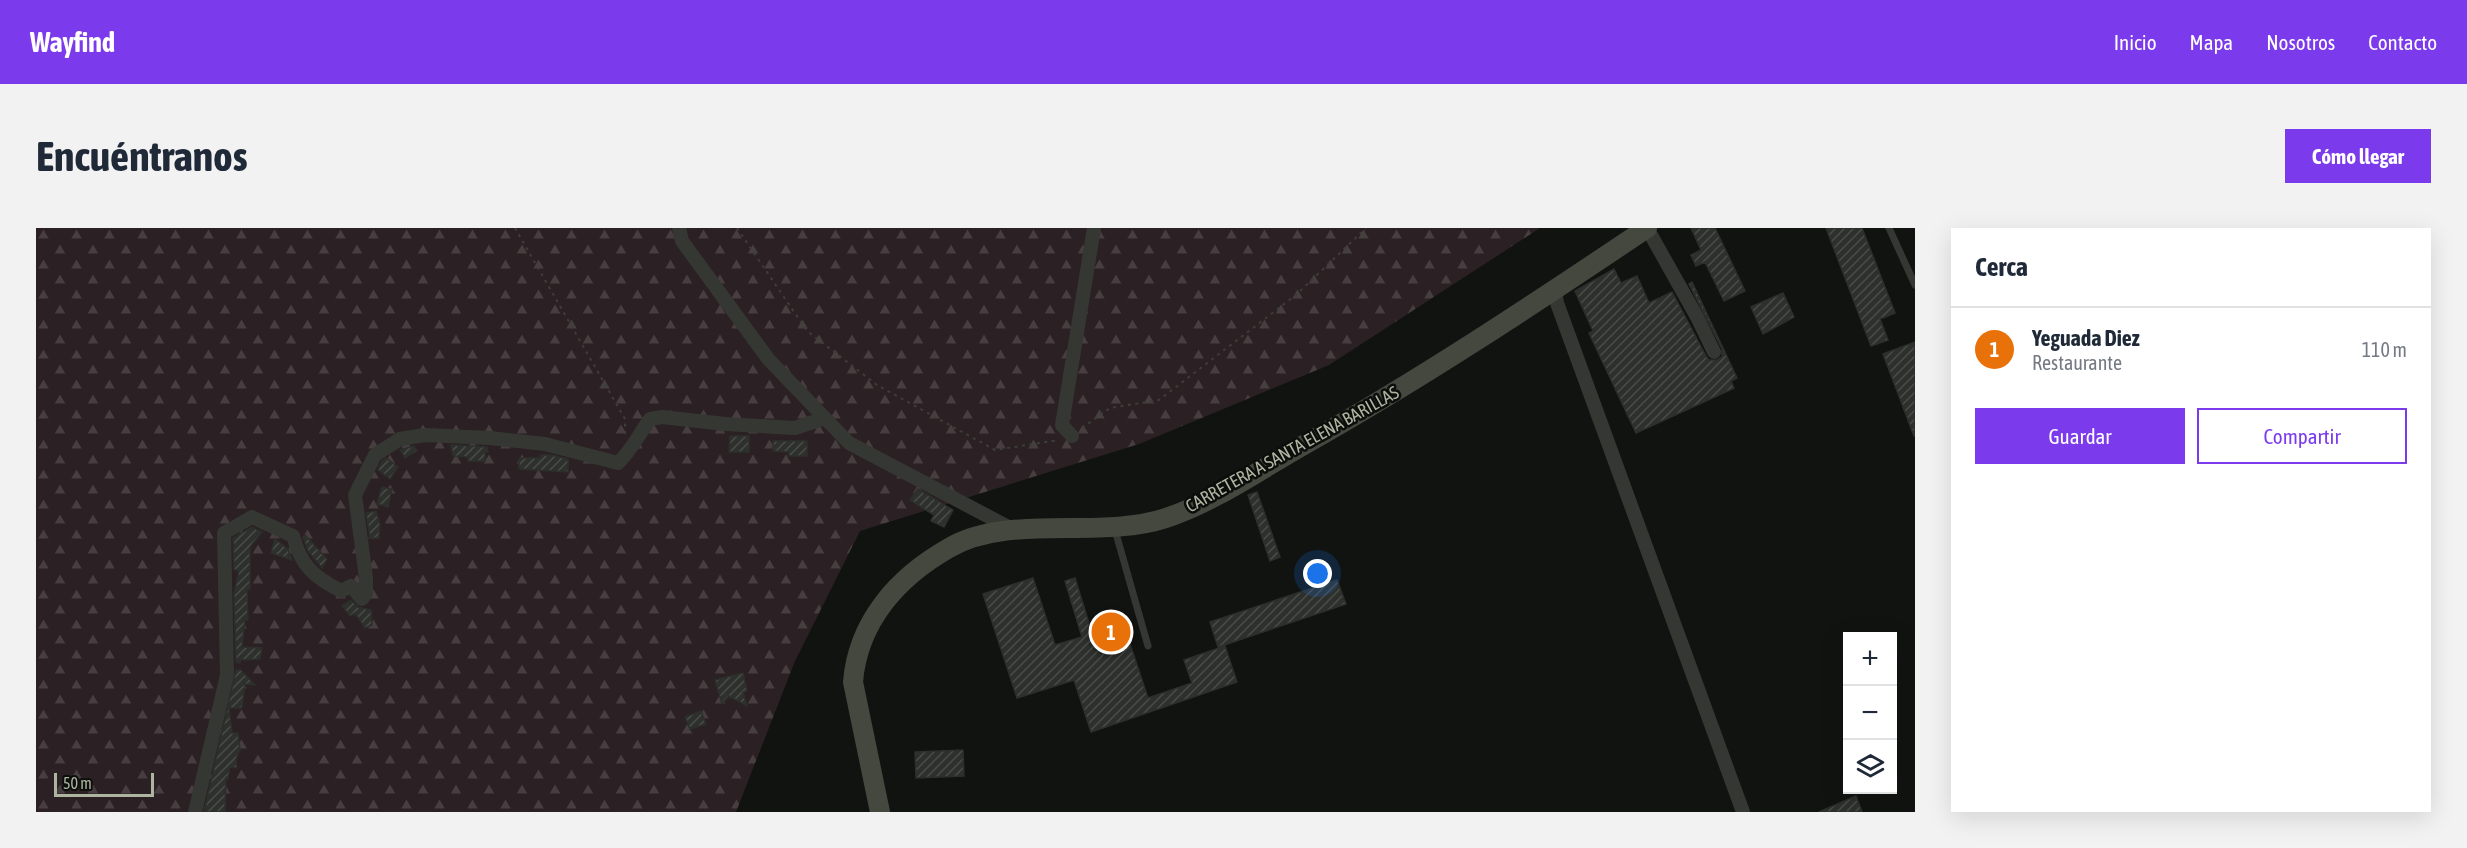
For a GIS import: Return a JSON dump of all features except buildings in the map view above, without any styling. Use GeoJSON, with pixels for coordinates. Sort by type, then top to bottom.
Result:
{"type":"FeatureCollection","features":[{"type":"Feature","properties":{"kind":"main road","name":"CARRETERA A SANTA ELENA BARILLAS"},"geometry":{"type":"LineString","coordinates":[[880,812],[853,682],[855,664],[878,610],[895,588],[917,568],[952,546],[981,536],[1014,530],[1115,528],[1166,518],[1221,492],[1482,339],[1647,228]]}},
{"type":"Feature","properties":{"kind":"street"},"geometry":{"type":"LineString","coordinates":[[678,228],[682,241],[769,360],[849,443],[1014,530]]}},
{"type":"Feature","properties":{"kind":"street"},"geometry":{"type":"LineString","coordinates":[[1072,436],[1062,425],[1094,228]]}},
{"type":"Feature","properties":{"kind":"street"},"geometry":{"type":"LineString","coordinates":[[1647,228],[1714,352]]}},
{"type":"Feature","properties":{"kind":"street"},"geometry":{"type":"LineString","coordinates":[[1555,290],[1557,303],[1743,812]]}},
{"type":"Feature","properties":{"kind":"street"},"geometry":{"type":"LineString","coordinates":[[195,812],[227,675],[224,533],[252,517],[293,536],[297,551],[305,566],[322,581],[341,591],[351,586],[362,599],[366,592],[366,578],[355,495],[375,455],[400,439],[425,435],[490,438],[545,444],[618,464],[625,458],[650,419],[662,417],[795,428],[825,418]]}},
{"type":"Feature","properties":{"kind":"lane"},"geometry":{"type":"LineString","coordinates":[[1889,228],[1915,285]]}},
{"type":"Feature","properties":{"kind":"lane"},"geometry":{"type":"LineString","coordinates":[[1115,528],[1148,646]]}},
{"type":"Feature","properties":{"kind":"path"},"geometry":{"type":"LineString","coordinates":[[515,228],[625,419],[625,458]]}},
{"type":"Feature","properties":{"kind":"path"},"geometry":{"type":"LineString","coordinates":[[737,228],[807,331],[877,385],[995,450],[1068,439],[1110,408],[1159,400],[1296,295],[1366,228]]}},
{"type":"Feature","properties":{"kind":"green space"},"geometry":{"type":"Polygon","coordinates":[[[36,228],[1540,228],[1329,365],[1139,444],[860,531],[795,661],[736,812],[36,812],[36,228]]]}},
{"type":"Feature","properties":{"kind":"place","name":"Yeguada Diez"},"geometry":{"type":"Point","coordinates":[1111,632]}}]}
